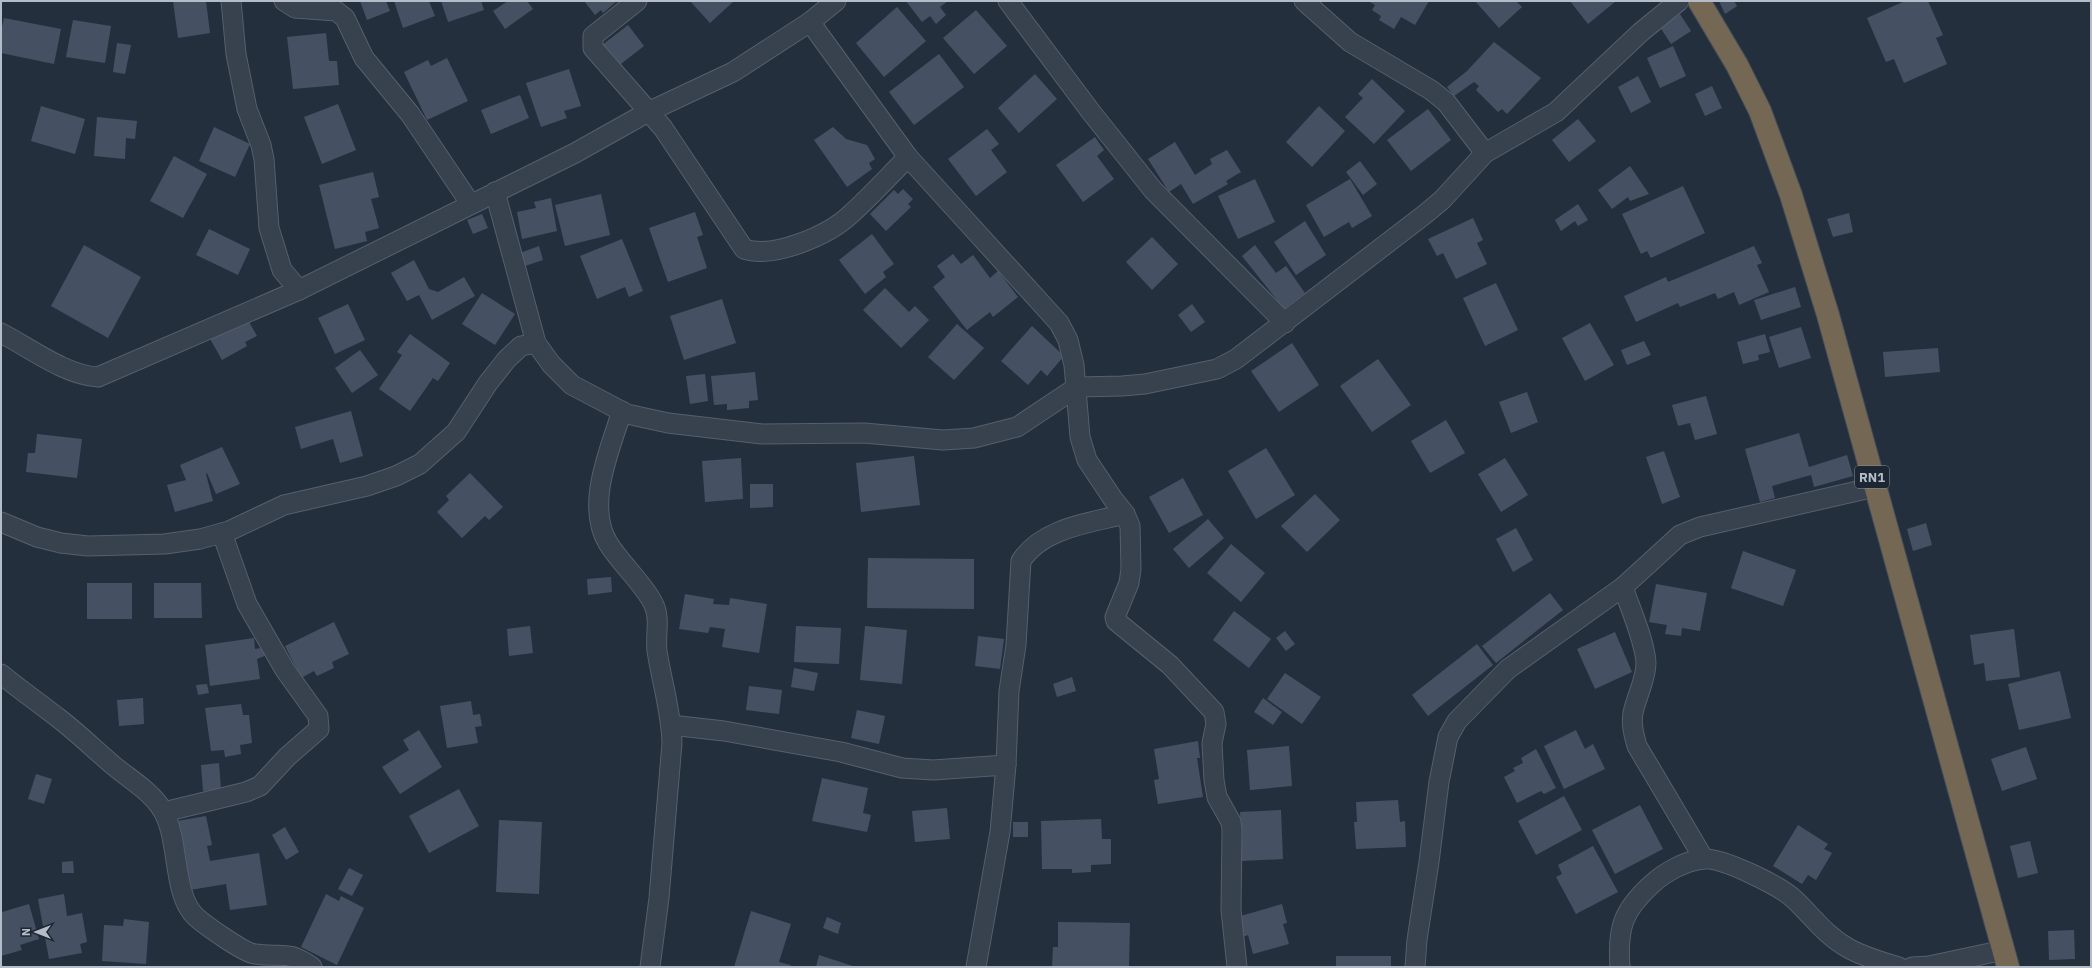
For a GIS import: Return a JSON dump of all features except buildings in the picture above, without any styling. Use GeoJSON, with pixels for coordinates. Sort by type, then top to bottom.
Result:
{"type":"FeatureCollection","features":[{"type":"Feature","properties":{"kind":"highway","name":"RN1"},"geometry":{"type":"LineString","coordinates":[[1699,1],[1737,65],[1760,111],[1791,195],[1828,315],[2006,958]]}},
{"type":"Feature","properties":{"kind":"street"},"geometry":{"type":"LineString","coordinates":[[231,1],[236,54],[247,109],[263,152],[269,228],[282,270],[299,290]]}},
{"type":"Feature","properties":{"kind":"street"},"geometry":{"type":"LineString","coordinates":[[284,1],[295,8],[336,11],[345,18],[364,58],[410,114],[470,203]]}},
{"type":"Feature","properties":{"kind":"street"},"geometry":{"type":"LineString","coordinates":[[637,1],[593,36],[593,48],[663,128],[744,249],[754,252],[775,250],[808,240],[835,225],[850,215],[908,157]]}},
{"type":"Feature","properties":{"kind":"street"},"geometry":{"type":"LineString","coordinates":[[1,332],[71,371],[86,377],[98,377],[299,290],[470,203],[575,153],[648,112],[733,72],[810,22],[836,1]]}},
{"type":"Feature","properties":{"kind":"street"},"geometry":{"type":"LineString","coordinates":[[1008,1],[1091,112],[1153,190],[1285,323]]}},
{"type":"Feature","properties":{"kind":"street"},"geometry":{"type":"LineString","coordinates":[[1304,1],[1350,42],[1436,94],[1446,102],[1485,153]]}},
{"type":"Feature","properties":{"kind":"street"},"geometry":{"type":"LineString","coordinates":[[495,192],[536,343],[551,364],[572,385],[622,412],[668,423],[762,434],[864,433],[943,440],[974,438],[1017,427],[1077,387],[1145,384],[1217,369],[1236,359],[1285,323],[1424,215],[1485,153],[1556,112],[1641,32],[1679,1]]}},
{"type":"Feature","properties":{"kind":"street"},"geometry":{"type":"LineString","coordinates":[[810,22],[908,157],[1059,323],[1068,340],[1077,387],[1080,437],[1088,460],[1113,499],[1125,514],[1130,526],[1131,568],[1129,583],[1115,617],[1116,622],[1170,665],[1214,712],[1216,724],[1212,743],[1215,785],[1218,797],[1231,822],[1232,830],[1231,910],[1237,967]]}},
{"type":"Feature","properties":{"kind":"street"},"geometry":{"type":"LineString","coordinates":[[1,522],[37,537],[61,543],[88,546],[165,544],[200,539],[222,533],[284,505],[367,486],[396,476],[420,464],[456,432],[488,384],[507,359],[521,346],[536,343]]}},
{"type":"Feature","properties":{"kind":"street"},"geometry":{"type":"LineString","coordinates":[[622,412],[598,488],[598,504],[607,542],[654,603],[657,618],[657,649],[671,725],[672,743],[660,890],[650,967]]}},
{"type":"Feature","properties":{"kind":"street"},"geometry":{"type":"LineString","coordinates":[[1415,967],[1417,940],[1429,862],[1438,782],[1448,737],[1457,721],[1508,669],[1623,587],[1680,535],[1694,530],[1875,487]]}},
{"type":"Feature","properties":{"kind":"street"},"geometry":{"type":"LineString","coordinates":[[976,967],[979,939],[998,850],[1006,765],[1009,692],[1016,645],[1021,561],[1025,554],[1044,540],[1060,531],[1125,514]]}},
{"type":"Feature","properties":{"kind":"street"},"geometry":{"type":"LineString","coordinates":[[164,812],[246,792],[260,786],[288,757],[319,729],[318,716],[285,670],[247,604],[222,533]]}},
{"type":"Feature","properties":{"kind":"street"},"geometry":{"type":"LineString","coordinates":[[1623,587],[1644,651],[1646,663],[1645,673],[1633,714],[1632,730],[1637,746],[1704,859]]}},
{"type":"Feature","properties":{"kind":"street"},"geometry":{"type":"LineString","coordinates":[[1,674],[57,717],[114,766],[152,796],[164,812],[185,902],[190,912],[244,950],[254,954],[284,954],[298,958],[312,967]]}},
{"type":"Feature","properties":{"kind":"street"},"geometry":{"type":"LineString","coordinates":[[671,725],[724,731],[842,752],[902,768],[933,770],[1006,765]]}},
{"type":"Feature","properties":{"kind":"street"},"geometry":{"type":"LineString","coordinates":[[1620,967],[1618,950],[1623,920],[1635,899],[1664,872],[1704,859],[1727,864],[1760,878],[1793,898],[1827,934],[1848,948],[1879,961],[1899,967]]}},
{"type":"Feature","properties":{"kind":"street"},"geometry":{"type":"LineString","coordinates":[[1912,967],[2006,958]]}}]}
